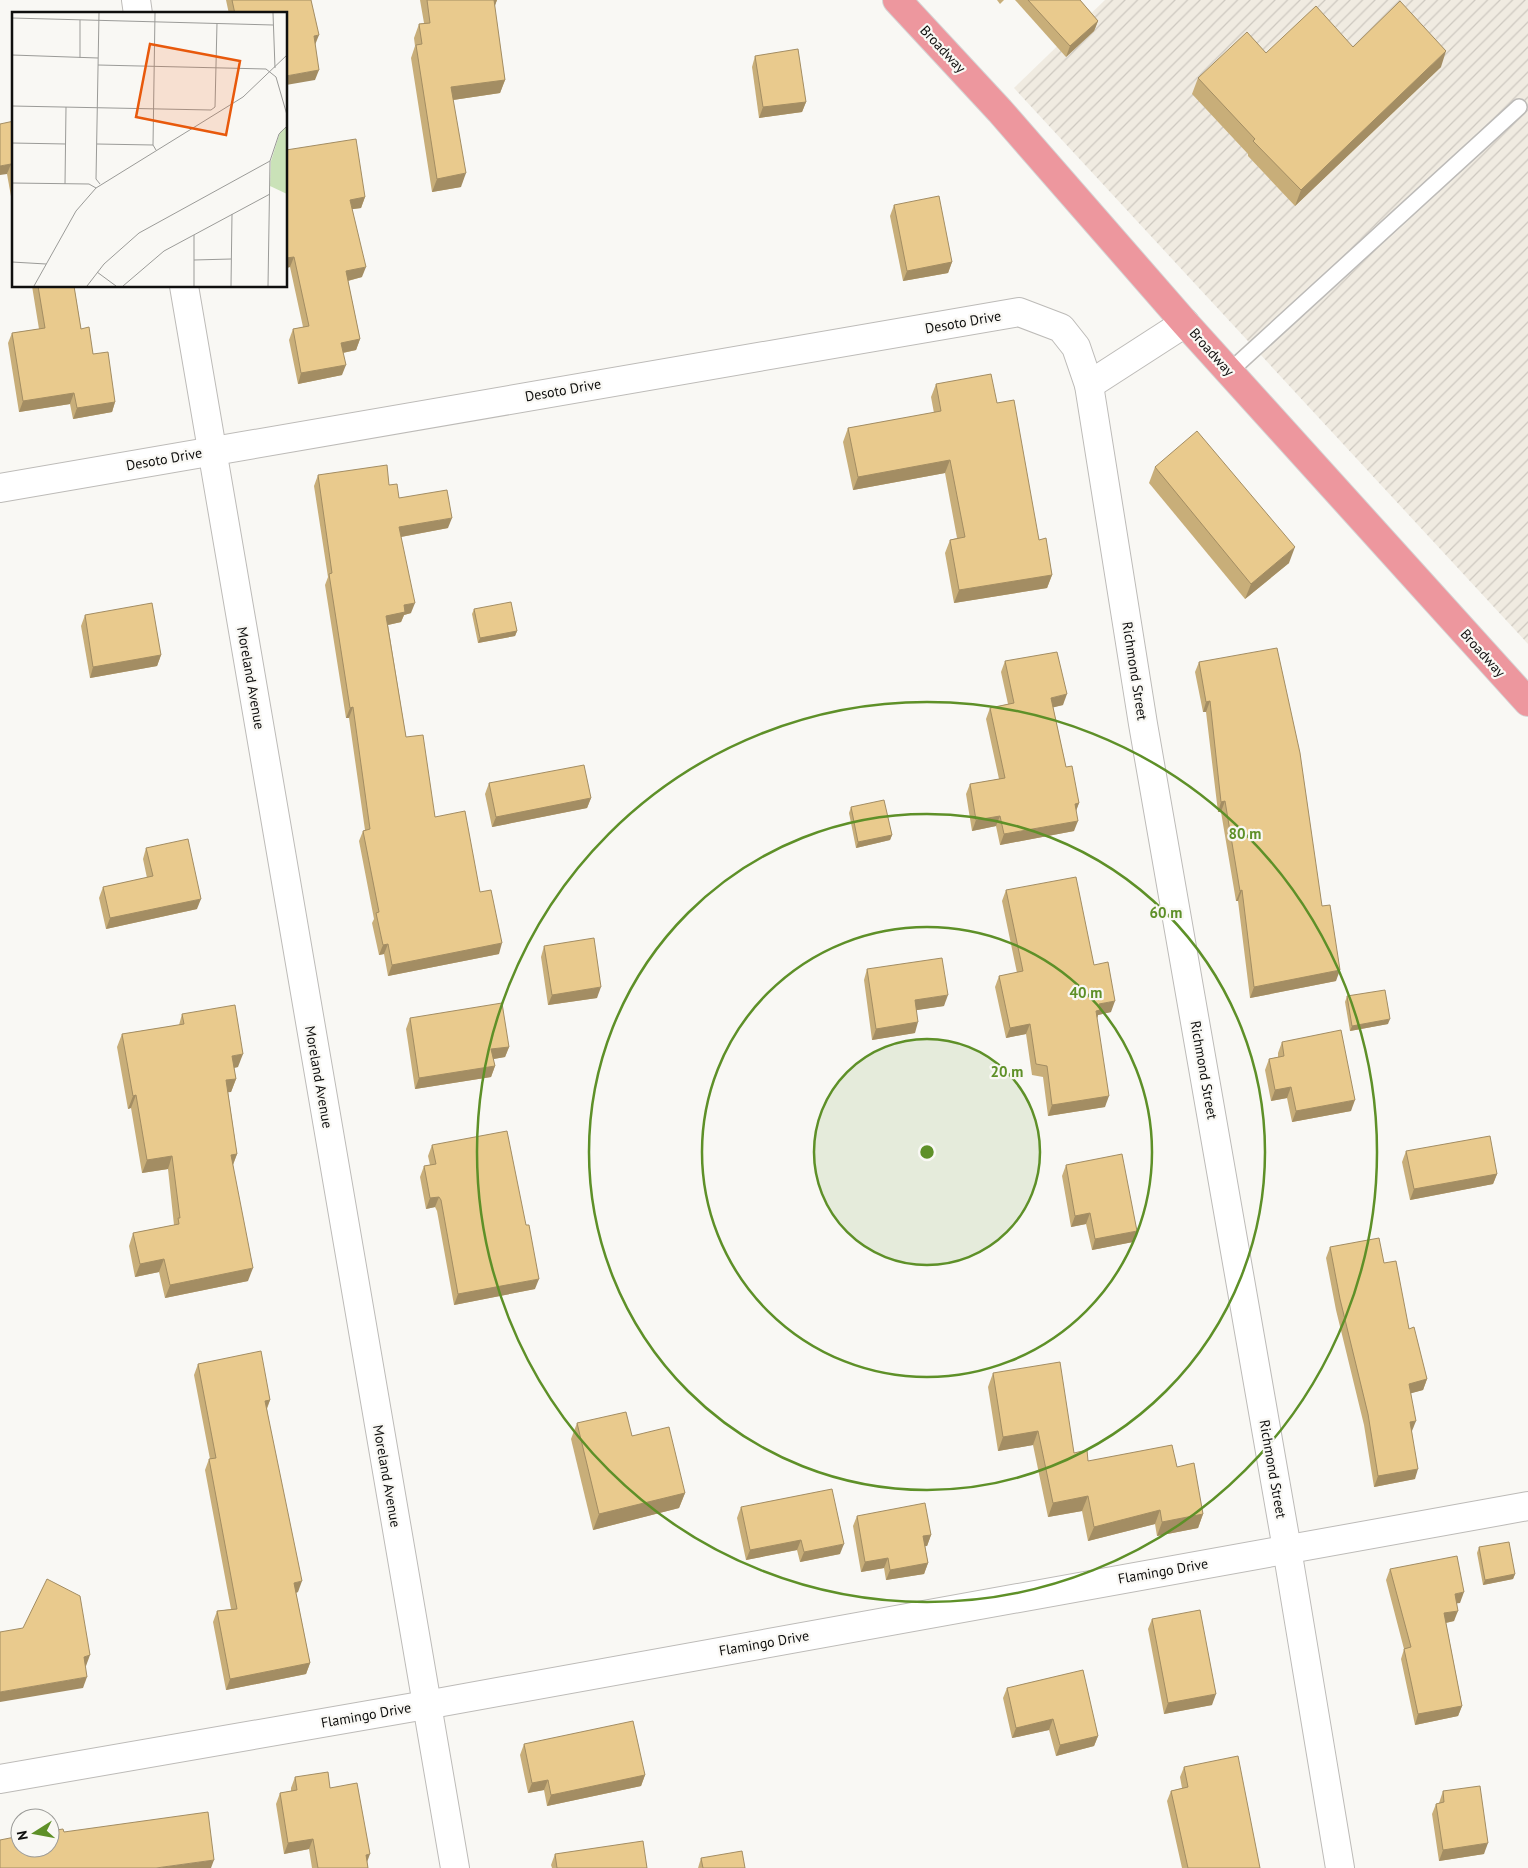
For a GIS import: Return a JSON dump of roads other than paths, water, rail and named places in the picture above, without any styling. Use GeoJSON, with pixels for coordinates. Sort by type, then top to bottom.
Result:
{"type":"FeatureCollection","features":[{"type":"Feature","properties":{"kind":"main road","name":"Broadway"},"geometry":{"type":"LineString","coordinates":[[897,0],[1000,111],[1185,323],[1528,702]]}},
{"type":"Feature","properties":{"kind":"street","name":"Moreland Avenue"},"geometry":{"type":"LineString","coordinates":[[184,288],[455,1868]]}},
{"type":"Feature","properties":{"kind":"street","name":"Desoto Drive"},"geometry":{"type":"LineString","coordinates":[[0,488],[1019,312],[1061,328],[1076,347],[1089,385]]}},
{"type":"Feature","properties":{"kind":"street"},"geometry":{"type":"LineString","coordinates":[[1089,385],[1185,323]]}},
{"type":"Feature","properties":{"kind":"street","name":"Richmond Street"},"geometry":{"type":"LineString","coordinates":[[1089,385],[1145,734],[1287,1549],[1340,1868]]}},
{"type":"Feature","properties":{"kind":"street","name":"Flamingo Drive"},"geometry":{"type":"LineString","coordinates":[[0,1778],[426,1705],[1528,1506]]}},
{"type":"Feature","properties":{"kind":"lane"},"geometry":{"type":"LineString","coordinates":[[1230,371],[1519,107]]}}]}
